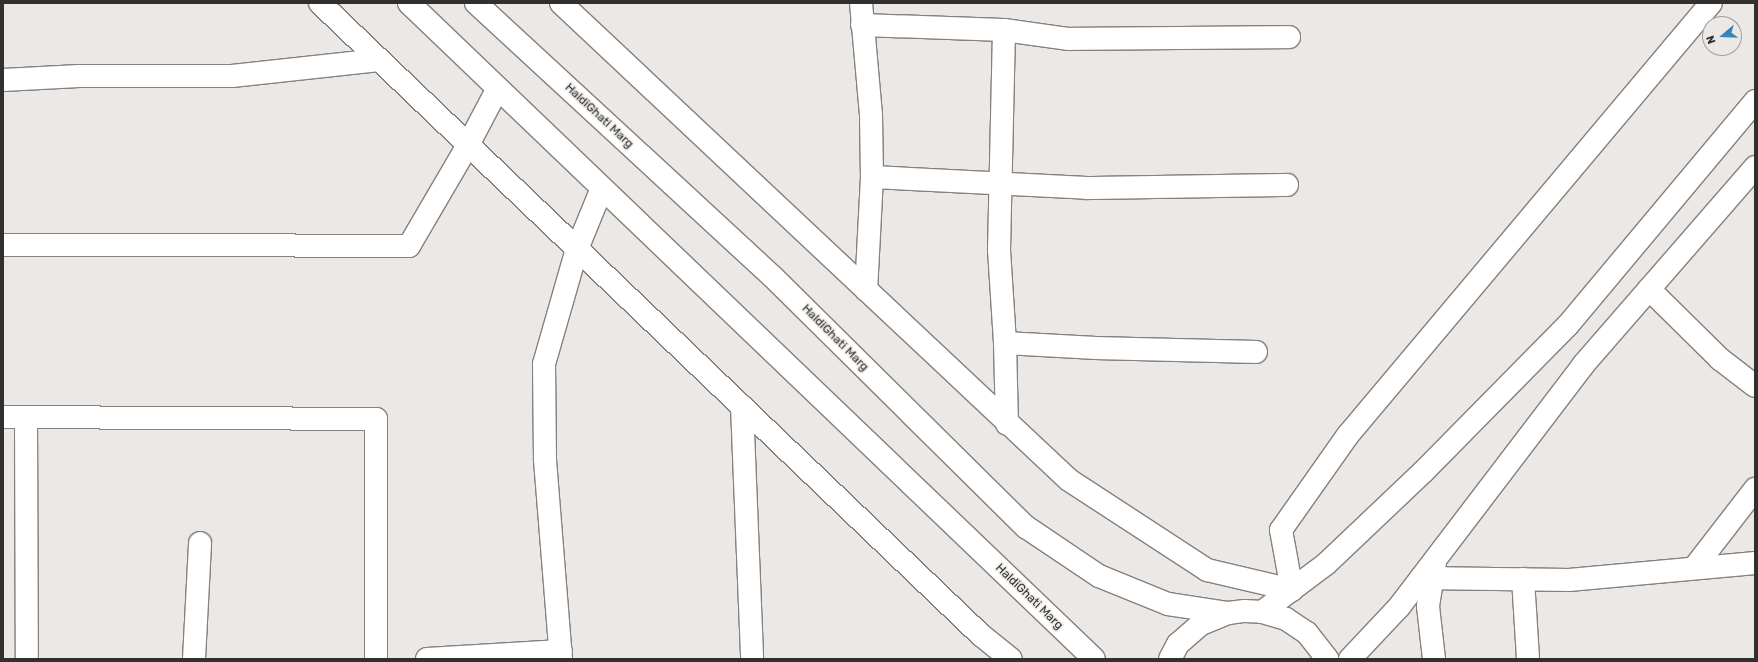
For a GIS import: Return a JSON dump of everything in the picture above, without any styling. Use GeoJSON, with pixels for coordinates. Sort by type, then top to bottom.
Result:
{"type":"FeatureCollection","features":[{"type":"Feature","properties":{"kind":"street"},"geometry":{"type":"LineString","coordinates":[[320,3],[981,635],[1011,659]]}},
{"type":"Feature","properties":{"kind":"street","name":"HaldiGhati Marg"},"geometry":{"type":"LineString","coordinates":[[409,3],[1094,659]]}},
{"type":"Feature","properties":{"kind":"street","name":"HaldiGhati Marg"},"geometry":{"type":"LineString","coordinates":[[476,3],[773,277],[1026,527],[1099,576],[1168,604],[1228,613]]}},
{"type":"Feature","properties":{"kind":"street"},"geometry":{"type":"LineString","coordinates":[[561,3],[1007,424],[1069,480],[1207,570],[1292,590]]}},
{"type":"Feature","properties":{"kind":"street"},"geometry":{"type":"LineString","coordinates":[[861,3],[871,115],[872,177],[866,290]]}},
{"type":"Feature","properties":{"kind":"street"},"geometry":{"type":"LineString","coordinates":[[1292,590],[1282,530],[1348,435],[1711,3]]}},
{"type":"Feature","properties":{"kind":"street"},"geometry":{"type":"LineString","coordinates":[[862,25],[1004,30],[1069,39],[1289,37]]}},
{"type":"Feature","properties":{"kind":"street"},"geometry":{"type":"LineString","coordinates":[[1004,30],[1000,250],[1005,343],[1007,424]]}},
{"type":"Feature","properties":{"kind":"street"},"geometry":{"type":"LineString","coordinates":[[3,80],[79,76],[232,76],[379,60]]}},
{"type":"Feature","properties":{"kind":"street"},"geometry":{"type":"LineString","coordinates":[[3,245],[409,246],[468,145],[498,88]]}},
{"type":"Feature","properties":{"kind":"street"},"geometry":{"type":"LineString","coordinates":[[1262,612],[1326,564],[1423,472],[1568,325],[1755,101]]}},
{"type":"Feature","properties":{"kind":"street"},"geometry":{"type":"LineString","coordinates":[[1350,659],[1399,607],[1430,571],[1584,364],[1649,289],[1753,175]]}},
{"type":"Feature","properties":{"kind":"street"},"geometry":{"type":"LineString","coordinates":[[872,177],[1000,185],[1087,188],[1287,185]]}},
{"type":"Feature","properties":{"kind":"street"},"geometry":{"type":"LineString","coordinates":[[427,659],[561,655],[545,458],[544,364],[577,249],[602,188]]}},
{"type":"Feature","properties":{"kind":"street"},"geometry":{"type":"LineString","coordinates":[[1649,289],[1720,359],[1755,386]]}},
{"type":"Feature","properties":{"kind":"street"},"geometry":{"type":"LineString","coordinates":[[1005,343],[1103,348],[1256,352]]}},
{"type":"Feature","properties":{"kind":"street"},"geometry":{"type":"LineString","coordinates":[[742,406],[752,659]]}},
{"type":"Feature","properties":{"kind":"street"},"geometry":{"type":"LineString","coordinates":[[3,417],[376,419],[376,659]]}},
{"type":"Feature","properties":{"kind":"street"},"geometry":{"type":"LineString","coordinates":[[26,417],[27,659]]}},
{"type":"Feature","properties":{"kind":"street"},"geometry":{"type":"LineString","coordinates":[[1694,568],[1755,489]]}},
{"type":"Feature","properties":{"kind":"street"},"geometry":{"type":"LineString","coordinates":[[194,659],[200,543]]}},
{"type":"Feature","properties":{"kind":"street"},"geometry":{"type":"LineString","coordinates":[[1430,571],[1523,579],[1569,580],[1755,563]]}},
{"type":"Feature","properties":{"kind":"street"},"geometry":{"type":"LineString","coordinates":[[1430,571],[1428,606],[1434,659]]}},
{"type":"Feature","properties":{"kind":"street"},"geometry":{"type":"LineString","coordinates":[[1523,579],[1528,659]]}},
{"type":"Feature","properties":{"kind":"street"},"geometry":{"type":"LineString","coordinates":[[1170,659],[1178,644],[1201,624],[1228,613],[1262,612],[1286,619],[1307,633],[1327,659]]}}]}
